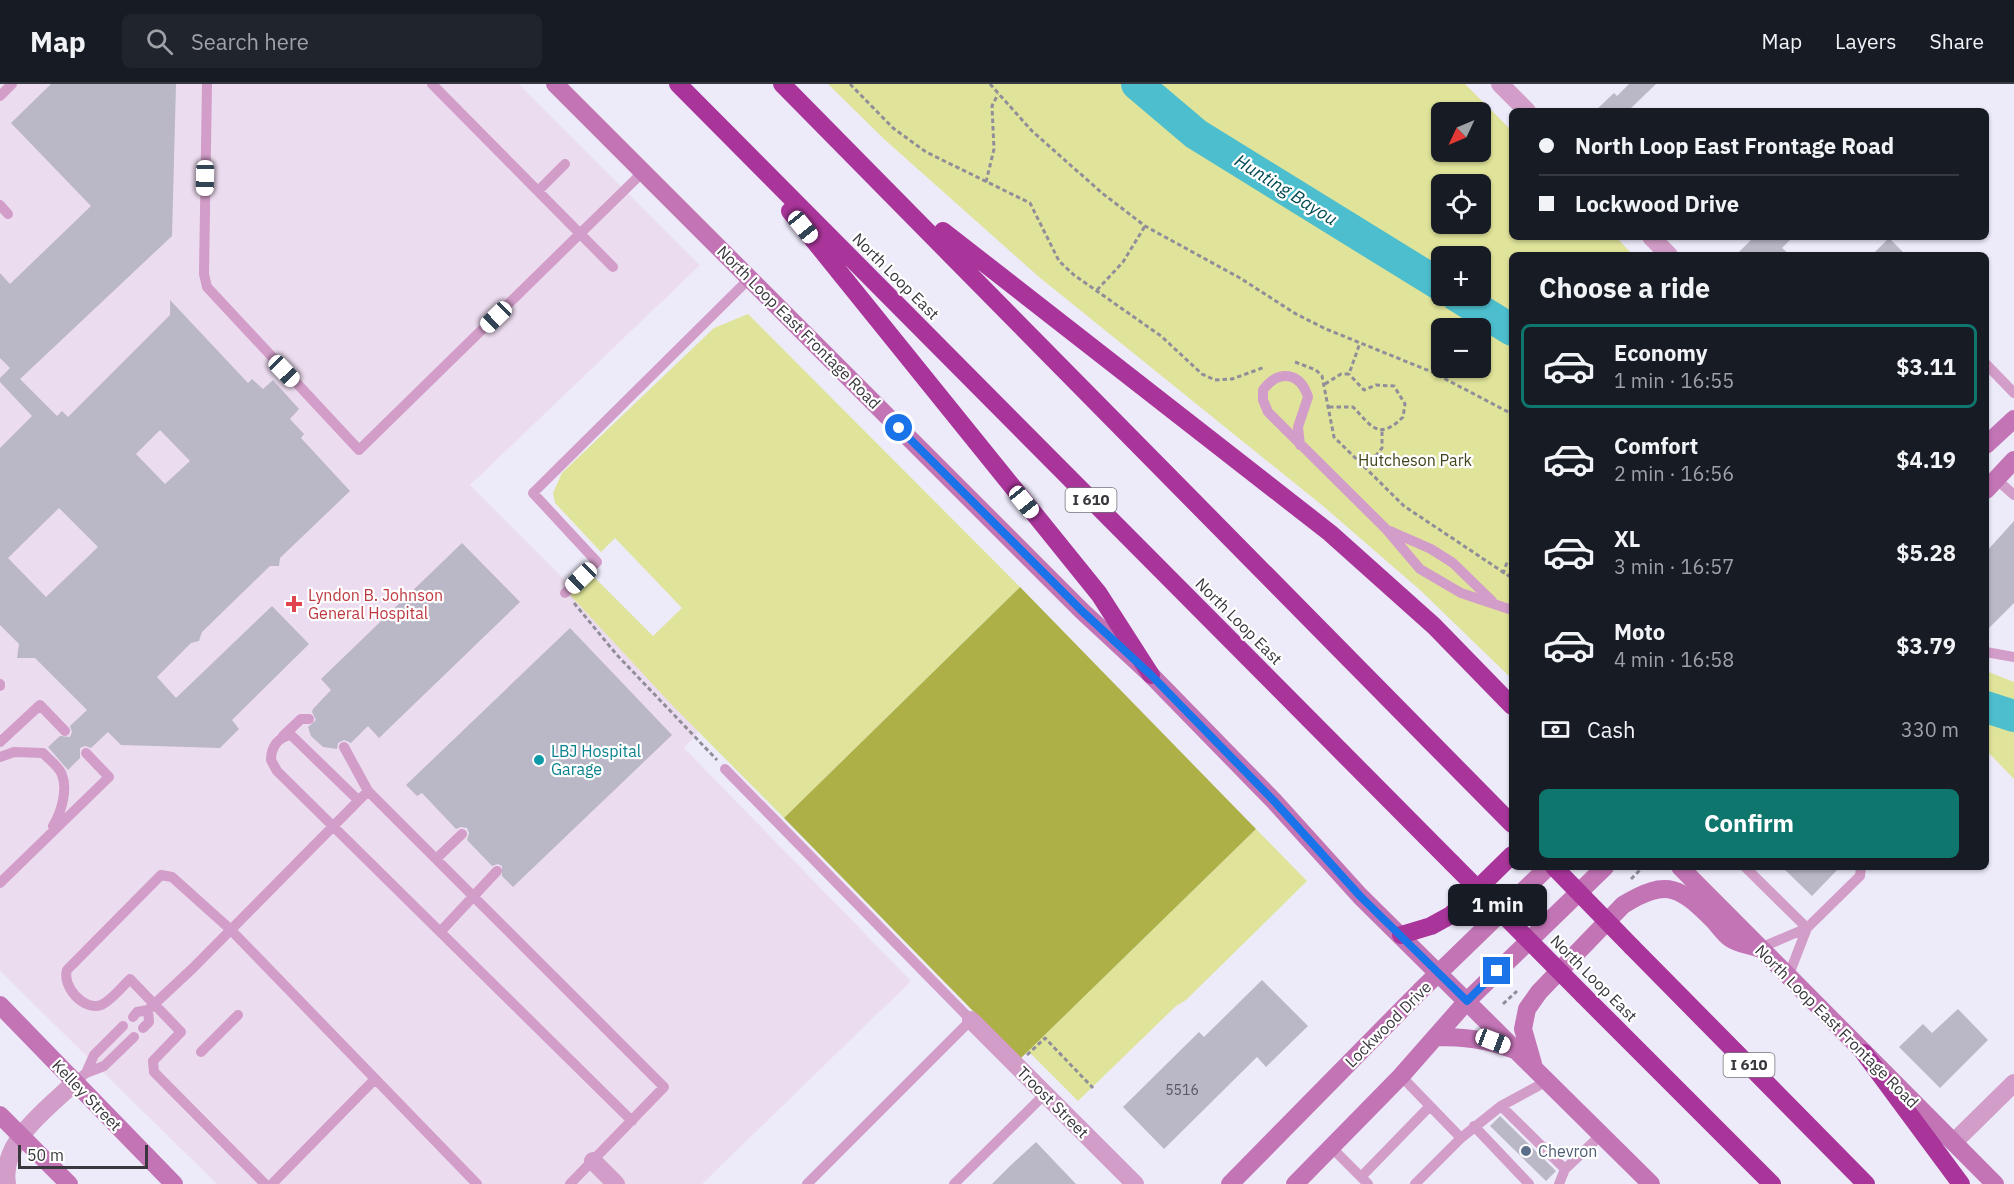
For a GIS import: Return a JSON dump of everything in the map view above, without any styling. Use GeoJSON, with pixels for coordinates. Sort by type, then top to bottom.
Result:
{"type":"FeatureCollection","features":[{"type":"Feature","properties":{"kind":"highway","name":"North Loop East"},"geometry":{"type":"LineString","coordinates":[[678,84],[1772,1184]]}},
{"type":"Feature","properties":{"kind":"highway"},"geometry":{"type":"LineString","coordinates":[[782,84],[1507,819]]}},
{"type":"Feature","properties":{"kind":"highway"},"geometry":{"type":"LineString","coordinates":[[730,137],[1099,594],[1151,675]]}},
{"type":"Feature","properties":{"kind":"highway"},"geometry":{"type":"LineString","coordinates":[[865,166],[1028,298],[1330,533],[1434,626],[1509,703]]}},
{"type":"Feature","properties":{"kind":"highway"},"geometry":{"type":"LineString","coordinates":[[1401,935],[1431,926],[1451,915],[1509,858]]}},
{"type":"Feature","properties":{"kind":"highway","name":"I 610"},"geometry":{"type":"LineString","coordinates":[[1557,870],[1866,1184]]}},
{"type":"Feature","properties":{"kind":"highway"},"geometry":{"type":"LineString","coordinates":[[1864,1053],[1961,1184]]}},
{"type":"Feature","properties":{"kind":"main road","name":"North Loop East Frontage Road"},"geometry":{"type":"LineString","coordinates":[[555,84],[1082,611],[1151,675],[1274,801],[1360,896],[1533,1064],[1651,1184]]}},
{"type":"Feature","properties":{"kind":"main road"},"geometry":{"type":"LineString","coordinates":[[1989,442],[2014,419]]}},
{"type":"Feature","properties":{"kind":"main road"},"geometry":{"type":"LineString","coordinates":[[1991,484],[2014,460]]}},
{"type":"Feature","properties":{"kind":"main road","name":"Lockwood Drive"},"geometry":{"type":"LineString","coordinates":[[1230,1184],[1438,973],[1545,870]]}},
{"type":"Feature","properties":{"kind":"main road"},"geometry":{"type":"LineString","coordinates":[[1295,1184],[1401,1076],[1467,1001],[1602,870]]}},
{"type":"Feature","properties":{"kind":"main road","name":"North Loop East Frontage Road"},"geometry":{"type":"LineString","coordinates":[[1683,870],[1995,1184]]}},
{"type":"Feature","properties":{"kind":"main road"},"geometry":{"type":"LineString","coordinates":[[1533,1064],[1523,1029],[1524,1019],[1532,1000],[1623,905],[1638,896],[1663,888],[1679,891],[1694,900],[1732,940],[1760,948]]}},
{"type":"Feature","properties":{"kind":"main road","name":"Kelley Street"},"geometry":{"type":"LineString","coordinates":[[0,1005],[80,1078],[174,1184]]}},
{"type":"Feature","properties":{"kind":"main road"},"geometry":{"type":"LineString","coordinates":[[1435,1037],[1483,1039],[1518,1051]]}},
{"type":"Feature","properties":{"kind":"main road"},"geometry":{"type":"LineString","coordinates":[[0,1114],[69,1184]]}},
{"type":"Feature","properties":{"kind":"street"},"geometry":{"type":"LineString","coordinates":[[1500,84],[1524,108]]}},
{"type":"Feature","properties":{"kind":"street"},"geometry":{"type":"LineString","coordinates":[[1654,240],[1666,252]]}},
{"type":"Feature","properties":{"kind":"street","name":"Troost Street"},"geometry":{"type":"LineString","coordinates":[[971,1020],[1135,1184]]}},
{"type":"Feature","properties":{"kind":"street"},"geometry":{"type":"LineString","coordinates":[[7,1184],[3,1171],[5,1158],[20,1135],[80,1078]]}},
{"type":"Feature","properties":{"kind":"street"},"geometry":{"type":"LineString","coordinates":[[1954,1142],[2014,1083]]}},
{"type":"Feature","properties":{"kind":"street"},"geometry":{"type":"LineString","coordinates":[[593,1161],[616,1184]]}},
{"type":"Feature","properties":{"kind":"lane"},"geometry":{"type":"LineString","coordinates":[[0,96],[12,84]]}},
{"type":"Feature","properties":{"kind":"lane"},"geometry":{"type":"LineString","coordinates":[[207,84],[204,274],[207,287],[359,450],[628,190],[642,173]]}},
{"type":"Feature","properties":{"kind":"lane"},"geometry":{"type":"LineString","coordinates":[[432,84],[613,267]]}},
{"type":"Feature","properties":{"kind":"lane"},"geometry":{"type":"LineString","coordinates":[[538,191],[565,164]]}},
{"type":"Feature","properties":{"kind":"lane"},"geometry":{"type":"LineString","coordinates":[[565,593],[597,562],[533,493],[750,278]]}},
{"type":"Feature","properties":{"kind":"lane"},"geometry":{"type":"LineString","coordinates":[[1989,367],[2014,393]]}},
{"type":"Feature","properties":{"kind":"lane"},"geometry":{"type":"LineString","coordinates":[[1300,445],[1298,427],[1308,397],[1299,379],[1279,375],[1263,390],[1263,400],[1268,412],[1300,445],[1386,529],[1420,569],[1461,593],[1509,609]]}},
{"type":"Feature","properties":{"kind":"lane"},"geometry":{"type":"LineString","coordinates":[[1991,484],[2014,495]]}},
{"type":"Feature","properties":{"kind":"lane"},"geometry":{"type":"LineString","coordinates":[[1386,529],[1431,549],[1452,563],[1495,603]]}},
{"type":"Feature","properties":{"kind":"lane"},"geometry":{"type":"LineString","coordinates":[[1989,653],[2014,657]]}},
{"type":"Feature","properties":{"kind":"lane"},"geometry":{"type":"LineString","coordinates":[[0,742],[40,705],[65,731]]}},
{"type":"Feature","properties":{"kind":"lane"},"geometry":{"type":"LineString","coordinates":[[309,718],[301,719],[284,736],[272,753],[277,771],[632,1121]]}},
{"type":"Feature","properties":{"kind":"lane"},"geometry":{"type":"LineString","coordinates":[[284,736],[291,735],[358,801]]}},
{"type":"Feature","properties":{"kind":"lane"},"geometry":{"type":"LineString","coordinates":[[344,747],[368,791],[664,1088],[570,1184]]}},
{"type":"Feature","properties":{"kind":"lane"},"geometry":{"type":"LineString","coordinates":[[0,757],[14,752],[43,753],[62,774],[64,793],[59,817],[45,839]]}},
{"type":"Feature","properties":{"kind":"lane"},"geometry":{"type":"LineString","coordinates":[[0,882],[109,777],[86,753]]}},
{"type":"Feature","properties":{"kind":"lane"},"geometry":{"type":"LineString","coordinates":[[725,770],[971,1020],[807,1184]]}},
{"type":"Feature","properties":{"kind":"lane"},"geometry":{"type":"LineString","coordinates":[[133,1017],[137,1012],[152,1007],[368,791]]}},
{"type":"Feature","properties":{"kind":"lane"},"geometry":{"type":"LineString","coordinates":[[436,859],[462,834]]}},
{"type":"Feature","properties":{"kind":"lane"},"geometry":{"type":"LineString","coordinates":[[1748,870],[1807,928]]}},
{"type":"Feature","properties":{"kind":"lane"},"geometry":{"type":"LineString","coordinates":[[1760,948],[1807,928],[1860,876],[1861,870]]}},
{"type":"Feature","properties":{"kind":"lane"},"geometry":{"type":"LineString","coordinates":[[441,931],[497,871]]}},
{"type":"Feature","properties":{"kind":"lane"},"geometry":{"type":"LineString","coordinates":[[264,1184],[154,1072],[153,1061],[181,1032],[152,1007],[130,979],[103,1005],[86,1004],[69,988],[66,979],[67,970],[164,874],[172,877],[230,929],[477,1184]]}},
{"type":"Feature","properties":{"kind":"lane"},"geometry":{"type":"LineString","coordinates":[[1788,976],[1807,928]]}},
{"type":"Feature","properties":{"kind":"lane"},"geometry":{"type":"LineString","coordinates":[[144,1028],[149,1022],[152,1007]]}},
{"type":"Feature","properties":{"kind":"lane"},"geometry":{"type":"LineString","coordinates":[[201,1052],[238,1015]]}},
{"type":"Feature","properties":{"kind":"lane"},"geometry":{"type":"LineString","coordinates":[[80,1078],[94,1055],[123,1026]]}},
{"type":"Feature","properties":{"kind":"lane"},"geometry":{"type":"LineString","coordinates":[[80,1078],[104,1066],[135,1037]]}},
{"type":"Feature","properties":{"kind":"lane"},"geometry":{"type":"LineString","coordinates":[[1401,1076],[1461,1138]]}},
{"type":"Feature","properties":{"kind":"lane"},"geometry":{"type":"LineString","coordinates":[[272,1184],[375,1079]]}},
{"type":"Feature","properties":{"kind":"lane"},"geometry":{"type":"LineString","coordinates":[[1415,1184],[1474,1126],[1501,1106],[1549,1080]]}},
{"type":"Feature","properties":{"kind":"lane"},"geometry":{"type":"LineString","coordinates":[[954,1184],[1045,1094]]}},
{"type":"Feature","properties":{"kind":"lane"},"geometry":{"type":"LineString","coordinates":[[1331,1147],[1365,1181],[1430,1106]]}},
{"type":"Feature","properties":{"kind":"lane"},"geometry":{"type":"LineString","coordinates":[[1501,1106],[1565,1170]]}},
{"type":"Feature","properties":{"kind":"lane"},"geometry":{"type":"LineString","coordinates":[[1474,1126],[1529,1184]]}},
{"type":"Feature","properties":{"kind":"lane"},"geometry":{"type":"LineString","coordinates":[[1559,1184],[1565,1170],[1602,1134]]}},
{"type":"Feature","properties":{"kind":"path"},"geometry":{"type":"LineString","coordinates":[[850,84],[893,128],[926,152],[1030,203],[1059,261],[1074,275],[1161,336],[1202,374],[1215,380],[1232,379],[1267,366]]}},
{"type":"Feature","properties":{"kind":"path"},"geometry":{"type":"LineString","coordinates":[[990,84],[1032,131],[1102,193],[1145,226],[1240,278],[1296,314],[1432,372],[1509,412]]}},
{"type":"Feature","properties":{"kind":"path"},"geometry":{"type":"LineString","coordinates":[[986,182],[994,149],[992,106],[998,94]]}},
{"type":"Feature","properties":{"kind":"path"},"geometry":{"type":"LineString","coordinates":[[1097,291],[1123,262],[1145,226]]}},
{"type":"Feature","properties":{"kind":"path"},"geometry":{"type":"LineString","coordinates":[[1349,374],[1360,343]]}},
{"type":"Feature","properties":{"kind":"path"},"geometry":{"type":"LineString","coordinates":[[1293,362],[1316,370],[1325,384],[1334,437],[1404,506],[1509,577]]}},
{"type":"Feature","properties":{"kind":"path"},"geometry":{"type":"LineString","coordinates":[[1325,384],[1341,374],[1349,374],[1364,390],[1386,384],[1394,386],[1401,394],[1406,410],[1397,423],[1382,430],[1371,428],[1353,407],[1329,407]]}},
{"type":"Feature","properties":{"kind":"path"},"geometry":{"type":"LineString","coordinates":[[1366,468],[1377,455],[1383,441],[1382,430]]}},
{"type":"Feature","properties":{"kind":"path"},"geometry":{"type":"LineString","coordinates":[[1377,455],[1388,466]]}},
{"type":"Feature","properties":{"kind":"path"},"geometry":{"type":"LineString","coordinates":[[1503,574],[1507,561],[1509,562]]}},
{"type":"Feature","properties":{"kind":"path"},"geometry":{"type":"LineString","coordinates":[[565,593],[617,655],[725,770]]}},
{"type":"Feature","properties":{"kind":"path"},"geometry":{"type":"LineString","coordinates":[[1016,1065],[1045,1038],[1093,1088]]}},
{"type":"Feature","properties":{"kind":"shaded area","name":"Lyndon B. Johnson General Hospital"},"geometry":{"type":"Polygon","coordinates":[[[0,84],[519,84],[700,265],[470,485],[707,722],[684,748],[911,981],[702,1184],[217,1184],[0,971],[0,84]]]}},
{"type":"Feature","properties":{"kind":"shaded area"},"geometry":{"type":"Polygon","coordinates":[[[1020,587],[1256,829],[1020,1059],[784,818],[1020,587]]]}},
{"type":"Feature","properties":{"kind":"green space","name":"Hutcheson Park"},"geometry":{"type":"Polygon","coordinates":[[[828,84],[1465,84],[1483,102],[1431,102],[1431,162],[1491,162],[1491,110],[1509,128],[1509,240],[1619,240],[1630,252],[1509,252],[1509,676],[1420,590],[1323,506],[1039,277],[884,139],[828,84]]]}},
{"type":"Feature","properties":{"kind":"green space"},"geometry":{"type":"Polygon","coordinates":[[[748,314],[1020,587],[784,818],[671,704],[570,595],[590,577],[594,577],[653,636],[682,608],[615,538],[601,552],[555,503],[553,493],[562,473],[714,328],[748,314]]]}},
{"type":"Feature","properties":{"kind":"green space"},"geometry":{"type":"Polygon","coordinates":[[[1989,672],[2014,682],[2014,779],[1989,753],[1989,672]]]}},
{"type":"Feature","properties":{"kind":"green space"},"geometry":{"type":"Polygon","coordinates":[[[1256,829],[1307,881],[1186,1000],[1176,1006],[1078,1101],[1028,1051],[1256,829]]]}},
{"type":"Feature","properties":{"kind":"building"},"geometry":{"type":"Polygon","coordinates":[[[51,84],[176,84],[172,236],[20,379],[57,416],[62,411],[68,417],[170,315],[170,300],[248,383],[252,379],[263,389],[273,380],[299,409],[290,419],[304,434],[301,438],[350,491],[280,558],[279,566],[270,566],[202,632],[199,641],[191,643],[157,677],[176,698],[272,606],[309,644],[232,720],[239,729],[220,748],[121,745],[108,732],[91,748],[85,746],[80,748],[80,758],[68,770],[48,747],[60,736],[70,737],[72,732],[70,726],[87,710],[35,658],[17,658],[19,644],[0,625],[0,448],[32,416],[0,382],[0,378],[10,368],[0,358],[0,273],[10,284],[91,206],[11,123],[51,84]],[[160,430],[136,454],[165,484],[190,461],[160,430]],[[59,508],[8,558],[46,597],[98,547],[59,508]]]}},
{"type":"Feature","properties":{"kind":"building"},"geometry":{"type":"Polygon","coordinates":[[[1629,84],[1656,84],[1631,108],[1598,108],[1614,93],[1617,96],[1629,84]]]}},
{"type":"Feature","properties":{"kind":"building"},"geometry":{"type":"Polygon","coordinates":[[[1751,240],[1790,240],[1782,248],[1787,252],[1739,252],[1751,240]]]}},
{"type":"Feature","properties":{"kind":"building"},"geometry":{"type":"Polygon","coordinates":[[[1887,240],[1891,240],[1903,252],[1875,252],[1887,240]]]}},
{"type":"Feature","properties":{"kind":"building"},"geometry":{"type":"Polygon","coordinates":[[[2014,521],[2014,603],[1989,628],[1989,549],[2014,521]]]}},
{"type":"Feature","properties":{"kind":"building"},"geometry":{"type":"Polygon","coordinates":[[[462,543],[520,602],[379,738],[368,726],[351,743],[344,740],[338,743],[337,749],[323,747],[311,736],[308,727],[316,720],[313,709],[331,690],[321,679],[462,543]]]}},
{"type":"Feature","properties":{"kind":"building","name":"LBJ Hospital Garage"},"geometry":{"type":"Polygon","coordinates":[[[570,628],[672,735],[513,887],[502,876],[502,866],[498,864],[492,866],[467,840],[469,833],[467,828],[456,829],[422,793],[417,796],[406,785],[570,628]]]}},
{"type":"Feature","properties":{"kind":"building"},"geometry":{"type":"Polygon","coordinates":[[[1785,870],[1837,870],[1812,896],[1785,870]]]}},
{"type":"Feature","properties":{"kind":"building"},"geometry":{"type":"Polygon","coordinates":[[[1262,980],[1308,1026],[1266,1067],[1257,1057],[1164,1149],[1123,1107],[1199,1032],[1204,1037],[1262,980]]]}},
{"type":"Feature","properties":{"kind":"building"},"geometry":{"type":"Polygon","coordinates":[[[1958,1009],[1988,1040],[1940,1088],[1899,1047],[1923,1024],[1932,1033],[1958,1009]]]}},
{"type":"Feature","properties":{"kind":"building"},"geometry":{"type":"Polygon","coordinates":[[[1500,1116],[1556,1171],[1546,1181],[1490,1126],[1500,1116]]]}},
{"type":"Feature","properties":{"kind":"building"},"geometry":{"type":"Polygon","coordinates":[[[1036,1142],[1076,1184],[992,1184],[1011,1165],[1036,1142]]]}},
{"type":"Feature","properties":{"kind":"waterway","name":"Hunting Bayou"},"geometry":{"type":"LineString","coordinates":[[1137,84],[1196,134],[1431,279]]}},
{"type":"Feature","properties":{"kind":"waterway","name":"Hunting Bayou"},"geometry":{"type":"LineString","coordinates":[[1473,306],[1509,328]]}},
{"type":"Feature","properties":{"kind":"waterway","name":"Hunting Bayou"},"geometry":{"type":"LineString","coordinates":[[1989,708],[2014,716]]}},
{"type":"Feature","properties":{"kind":"place","name":"Lyndon B. Johnson General Hospital"},"geometry":{"type":"Point","coordinates":[294,604]}},
{"type":"Feature","properties":{"kind":"place","name":"LBJ Hospital Garage"},"geometry":{"type":"Point","coordinates":[539,760]}},
{"type":"Feature","properties":{"kind":"place","name":"Chevron"},"geometry":{"type":"Point","coordinates":[1526,1151]}},
{"type":"Feature","properties":{"kind":"route"},"geometry":{"type":"LineString","coordinates":[[899,428],[1082,611],[1151,675],[1274,801],[1313,847],[1360,896],[1467,1001],[1497,971]]}}]}
